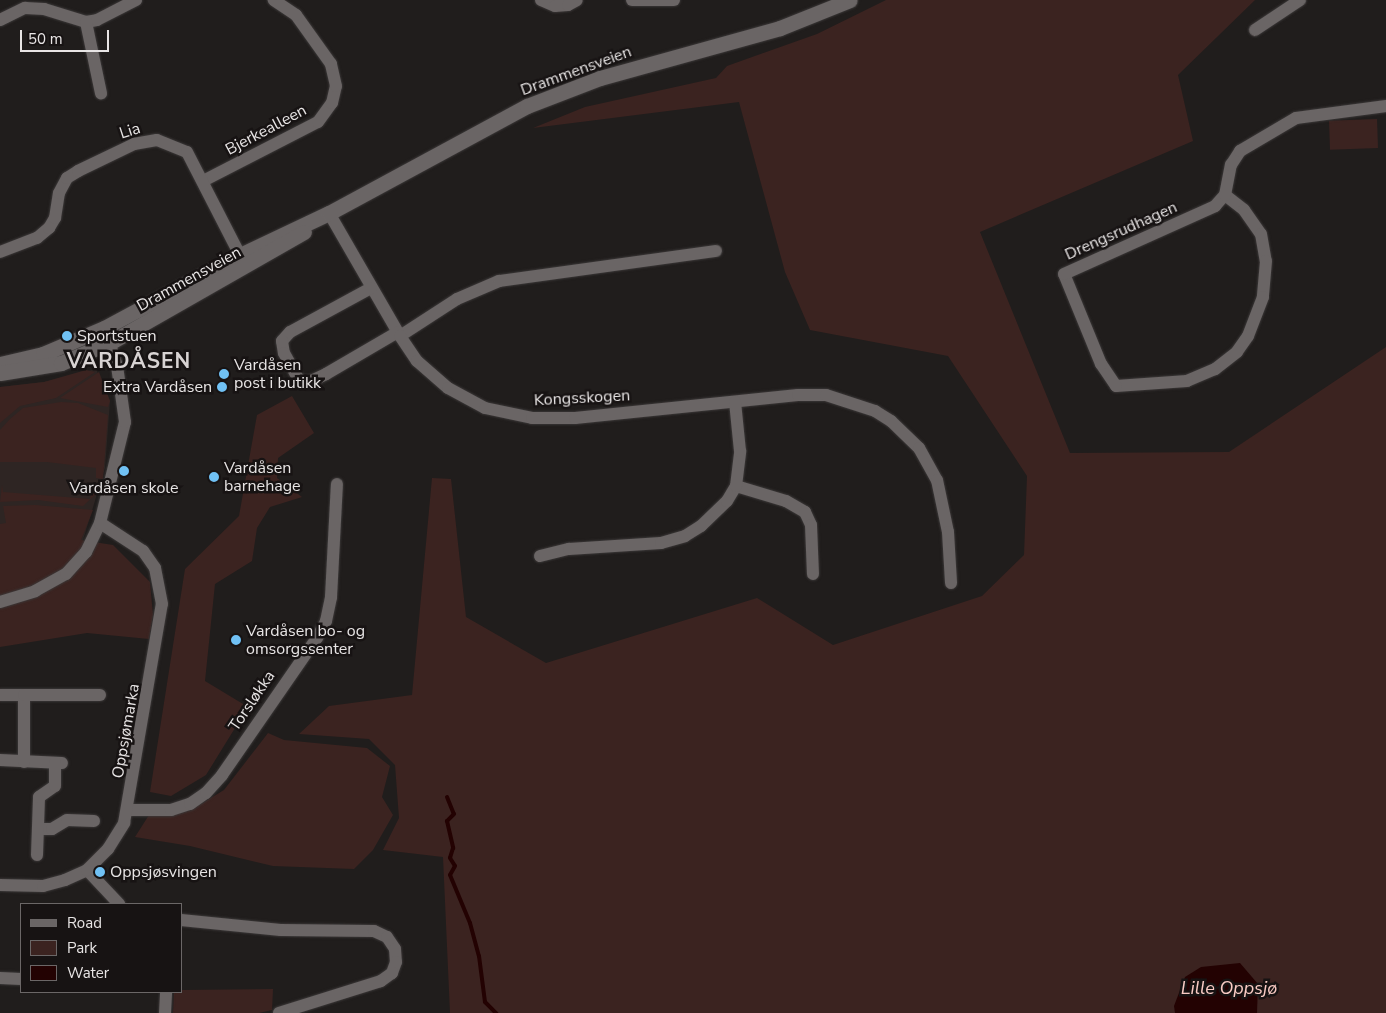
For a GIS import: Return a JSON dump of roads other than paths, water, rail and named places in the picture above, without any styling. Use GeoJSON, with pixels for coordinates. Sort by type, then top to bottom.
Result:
{"type":"FeatureCollection","features":[{"type":"Feature","properties":{"kind":"main road","name":"Drammensveien"},"geometry":{"type":"LineString","coordinates":[[0,373],[61,363],[111,342],[243,261],[329,213],[498,120],[561,92],[780,28],[850,0]]}},
{"type":"Feature","properties":{"kind":"main road","name":"Drammensveien"},"geometry":{"type":"LineString","coordinates":[[0,364],[43,354],[104,328],[243,261]]}},
{"type":"Feature","properties":{"kind":"street"},"geometry":{"type":"LineString","coordinates":[[0,20],[25,8],[44,9],[86,22],[104,17],[136,0]]}},
{"type":"Feature","properties":{"kind":"street","name":"Bjerkealleen"},"geometry":{"type":"LineString","coordinates":[[204,181],[318,122],[332,103],[336,86],[331,64],[296,16],[274,0]]}},
{"type":"Feature","properties":{"kind":"street"},"geometry":{"type":"LineString","coordinates":[[542,0],[555,6],[568,5],[577,0]]}},
{"type":"Feature","properties":{"kind":"street"},"geometry":{"type":"LineString","coordinates":[[632,0],[674,0]]}},
{"type":"Feature","properties":{"kind":"street"},"geometry":{"type":"LineString","coordinates":[[1255,30],[1300,0]]}},
{"type":"Feature","properties":{"kind":"street"},"geometry":{"type":"LineString","coordinates":[[86,22],[101,93]]}},
{"type":"Feature","properties":{"kind":"street"},"geometry":{"type":"LineString","coordinates":[[1225,195],[1231,165],[1240,151],[1296,118],[1314,113],[1386,106]]}},
{"type":"Feature","properties":{"kind":"street","name":"Lia"},"geometry":{"type":"LineString","coordinates":[[0,252],[38,238],[49,228],[55,218],[59,193],[67,178],[134,144],[157,140],[187,152],[204,181],[243,261]]}},
{"type":"Feature","properties":{"kind":"street","name":"Drengsrudhagen"},"geometry":{"type":"LineString","coordinates":[[1225,195],[1244,210],[1261,234],[1266,262],[1263,297],[1248,336],[1236,352],[1215,368],[1187,381],[1116,386],[1101,364],[1064,274],[1215,206],[1225,195]]}},
{"type":"Feature","properties":{"kind":"street","name":"Kongsskogen"},"geometry":{"type":"LineString","coordinates":[[329,213],[371,288],[417,361],[448,388],[485,408],[532,418],[575,418],[826,395],[860,405],[891,421],[919,448],[937,480],[948,532],[951,584]]}},
{"type":"Feature","properties":{"kind":"street"},"geometry":{"type":"LineString","coordinates":[[371,288],[290,332],[282,341],[284,353],[299,380],[309,382],[326,374],[399,334],[457,299],[499,281],[716,251]]}},
{"type":"Feature","properties":{"kind":"street"},"geometry":{"type":"LineString","coordinates":[[0,602],[36,591],[66,574],[86,552],[100,523],[125,422],[111,342],[104,328]]}},
{"type":"Feature","properties":{"kind":"street"},"geometry":{"type":"LineString","coordinates":[[540,556],[569,549],[661,542],[685,536],[716,514],[736,486],[740,451],[735,402]]}},
{"type":"Feature","properties":{"kind":"street","name":"Torsløkka"},"geometry":{"type":"LineString","coordinates":[[127,810],[171,810],[190,804],[206,793],[222,775],[317,638],[326,621],[332,590],[337,484]]}},
{"type":"Feature","properties":{"kind":"street"},"geometry":{"type":"LineString","coordinates":[[736,486],[786,501],[805,512],[811,526],[813,574]]}},
{"type":"Feature","properties":{"kind":"street","name":"Oppsjømarka"},"geometry":{"type":"LineString","coordinates":[[0,885],[43,886],[65,880],[87,870],[108,849],[124,823],[162,604],[155,568],[143,551],[100,523]]}},
{"type":"Feature","properties":{"kind":"street"},"geometry":{"type":"LineString","coordinates":[[0,694],[100,695]]}},
{"type":"Feature","properties":{"kind":"street"},"geometry":{"type":"LineString","coordinates":[[24,695],[24,762]]}},
{"type":"Feature","properties":{"kind":"street"},"geometry":{"type":"LineString","coordinates":[[0,760],[60,763],[55,786],[39,797],[37,854]]}},
{"type":"Feature","properties":{"kind":"street"},"geometry":{"type":"LineString","coordinates":[[38,829],[52,829],[67,820],[94,821]]}},
{"type":"Feature","properties":{"kind":"street"},"geometry":{"type":"LineString","coordinates":[[87,870],[118,903]]}},
{"type":"Feature","properties":{"kind":"street"},"geometry":{"type":"LineString","coordinates":[[182,920],[281,930],[374,931],[387,937],[396,949],[396,962],[392,973],[380,981],[279,1013]]}},
{"type":"Feature","properties":{"kind":"street"},"geometry":{"type":"LineString","coordinates":[[0,978],[20,979]]}},
{"type":"Feature","properties":{"kind":"street"},"geometry":{"type":"LineString","coordinates":[[165,1013],[166,993]]}},
{"type":"Feature","properties":{"kind":"water","name":"Lille Oppsjø"},"geometry":{"type":"Polygon","coordinates":[[[1240,963],[1258,984],[1257,1013],[1175,1013],[1174,1006],[1185,977],[1201,967],[1240,963]]]}},
{"type":"Feature","properties":{"kind":"waterway"},"geometry":{"type":"LineString","coordinates":[[447,797],[454,814],[447,821],[453,848],[450,858],[455,866],[450,875],[470,923],[479,956],[485,1002],[496,1013]]}},
{"type":"Feature","properties":{"kind":"place","name":"Sportstuen"},"geometry":{"type":"Point","coordinates":[67,336]}},
{"type":"Feature","properties":{"kind":"place","name":"Vardåsen post i butikk"},"geometry":{"type":"Point","coordinates":[224,374]}},
{"type":"Feature","properties":{"kind":"place","name":"Extra Vardåsen"},"geometry":{"type":"Point","coordinates":[222,387]}},
{"type":"Feature","properties":{"kind":"place","name":"Vardåsen skole"},"geometry":{"type":"Point","coordinates":[124,471]}},
{"type":"Feature","properties":{"kind":"place","name":"Vardåsen barnehage"},"geometry":{"type":"Point","coordinates":[214,477]}},
{"type":"Feature","properties":{"kind":"place","name":"Vardåsen bo- og omsorgssenter"},"geometry":{"type":"Point","coordinates":[236,640]}},
{"type":"Feature","properties":{"kind":"place","name":"Oppsjøsvingen"},"geometry":{"type":"Point","coordinates":[100,872]}},
{"type":"Feature","properties":{"kind":"district","name":"VARDÅSEN"},"geometry":{"type":"Point","coordinates":[129,361]}}]}
